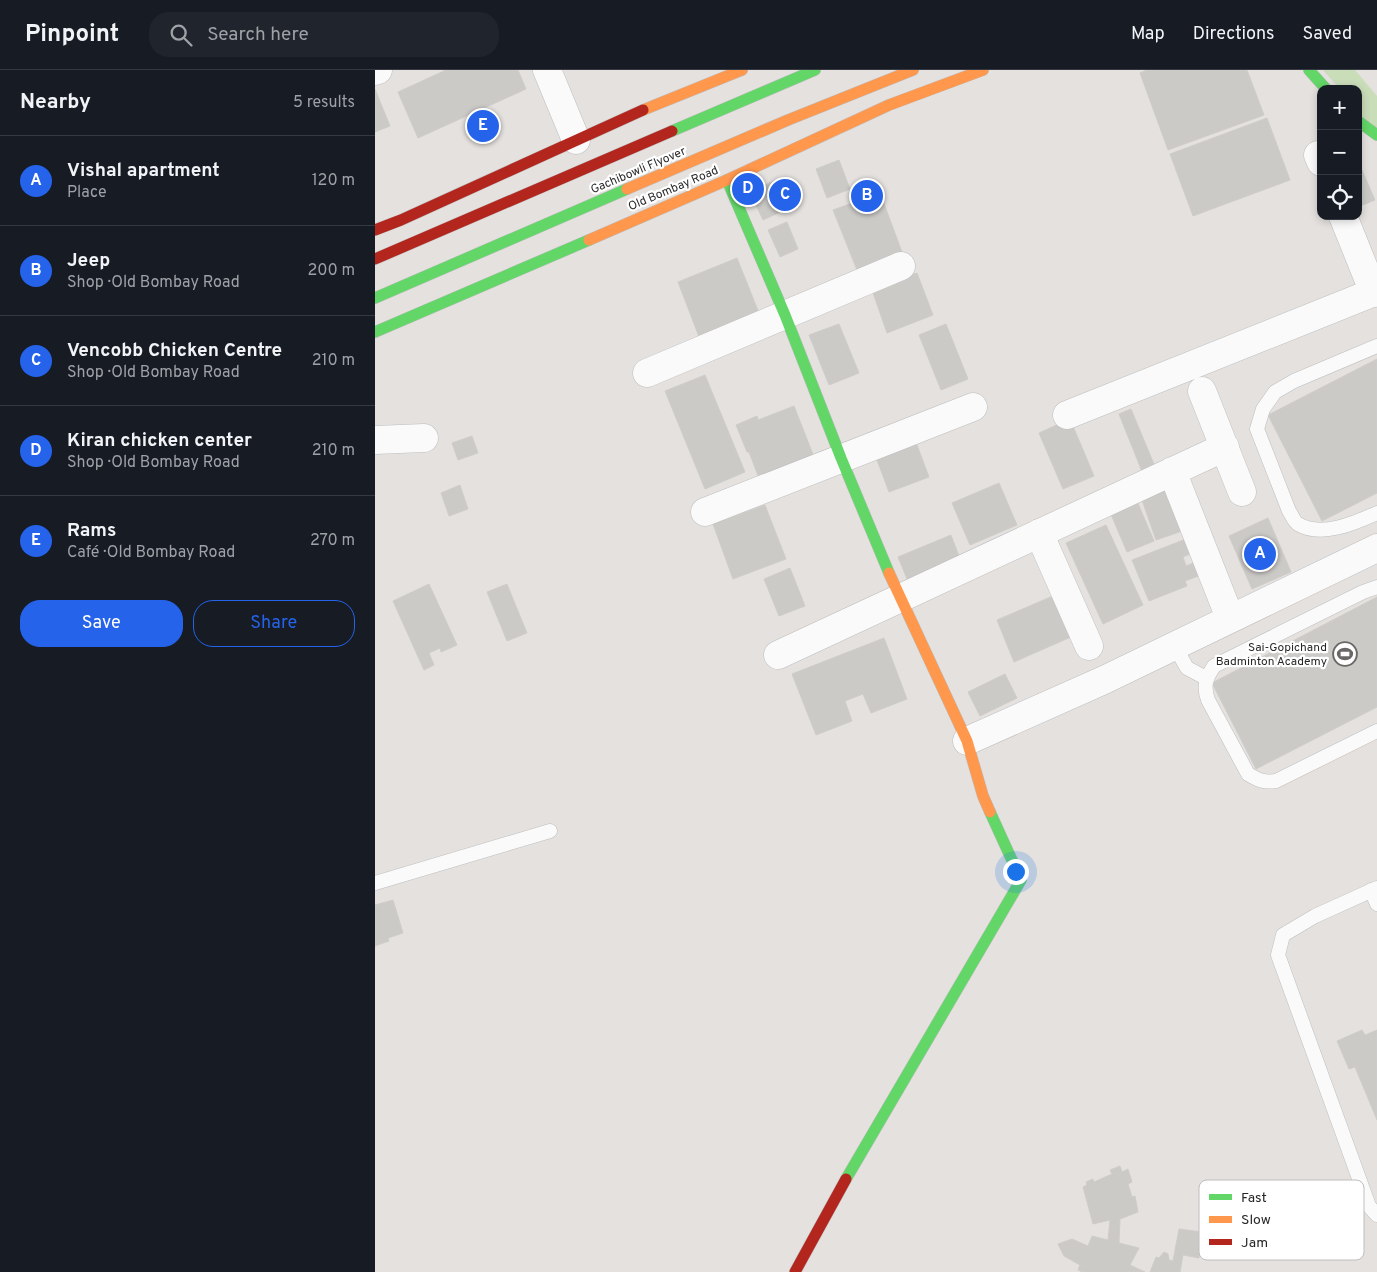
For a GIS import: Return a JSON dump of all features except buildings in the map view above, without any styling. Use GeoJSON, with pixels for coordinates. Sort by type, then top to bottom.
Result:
{"type":"FeatureCollection","features":[{"type":"Feature","properties":{"kind":"main road"},"geometry":{"type":"LineString","coordinates":[[375,230],[401,220],[620,120],[742,70]]}},
{"type":"Feature","properties":{"kind":"main road","name":"Gachibowli Flyover"},"geometry":{"type":"LineString","coordinates":[[375,259],[815,70]]}},
{"type":"Feature","properties":{"kind":"main road","name":"Gachibowli Flyover"},"geometry":{"type":"LineString","coordinates":[[375,298],[788,120],[913,70]]}},
{"type":"Feature","properties":{"kind":"main road","name":"Old Bombay Road"},"geometry":{"type":"LineString","coordinates":[[375,332],[727,180],[889,105],[983,70]]}},
{"type":"Feature","properties":{"kind":"main road"},"geometry":{"type":"LineString","coordinates":[[1309,70],[1322,85]]}},
{"type":"Feature","properties":{"kind":"main road"},"geometry":{"type":"LineString","coordinates":[[1362,124],[1377,135]]}},
{"type":"Feature","properties":{"kind":"main road"},"geometry":{"type":"LineString","coordinates":[[727,180],[785,315],[841,458],[900,598],[967,741],[983,796],[1021,880],[867,1142],[795,1272]]}},
{"type":"Feature","properties":{"kind":"street"},"geometry":{"type":"LineString","coordinates":[[550,77],[573,142]]}},
{"type":"Feature","properties":{"kind":"street"},"geometry":{"type":"LineString","coordinates":[[1067,415],[1375,292],[1345,220]]}},
{"type":"Feature","properties":{"kind":"street"},"geometry":{"type":"LineString","coordinates":[[647,373],[901,266]]}},
{"type":"Feature","properties":{"kind":"street"},"geometry":{"type":"LineString","coordinates":[[1201,391],[1242,492]]}},
{"type":"Feature","properties":{"kind":"street"},"geometry":{"type":"LineString","coordinates":[[705,512],[973,407]]}},
{"type":"Feature","properties":{"kind":"street"},"geometry":{"type":"LineString","coordinates":[[375,440],[424,438]]}},
{"type":"Feature","properties":{"kind":"street"},"geometry":{"type":"LineString","coordinates":[[777,655],[1225,447]]}},
{"type":"Feature","properties":{"kind":"street"},"geometry":{"type":"LineString","coordinates":[[1172,471],[1230,618]]}},
{"type":"Feature","properties":{"kind":"street"},"geometry":{"type":"LineString","coordinates":[[1039,533],[1089,646]]}},
{"type":"Feature","properties":{"kind":"street"},"geometry":{"type":"LineString","coordinates":[[967,741],[1104,680],[1377,548]]}},
{"type":"Feature","properties":{"kind":"lane"},"geometry":{"type":"LineString","coordinates":[[1377,346],[1295,381],[1275,392],[1263,410],[1257,429],[1289,511],[1296,523],[1308,528],[1326,530],[1364,519],[1377,513]]}},
{"type":"Feature","properties":{"kind":"lane"},"geometry":{"type":"LineString","coordinates":[[1377,587],[1363,592],[1214,666],[1206,678],[1205,690],[1208,700],[1248,774],[1257,780],[1276,781],[1377,731]]}},
{"type":"Feature","properties":{"kind":"lane"},"geometry":{"type":"LineString","coordinates":[[1173,645],[1187,668],[1206,678]]}},
{"type":"Feature","properties":{"kind":"lane"},"geometry":{"type":"LineString","coordinates":[[375,883],[550,832]]}},
{"type":"Feature","properties":{"kind":"lane"},"geometry":{"type":"LineString","coordinates":[[1360,1180],[1278,955],[1283,935],[1315,916],[1374,889],[1377,904]]}},
{"type":"Feature","properties":{"kind":"lane"},"geometry":{"type":"LineString","coordinates":[[1364,1192],[1369,1206],[1377,1215]]}},
{"type":"Feature","properties":{"kind":"green space"},"geometry":{"type":"Polygon","coordinates":[[[1323,70],[1355,70],[1377,96],[1377,132],[1362,116],[1362,85],[1336,85],[1323,70]]]}},
{"type":"Feature","properties":{"kind":"traffic: fast"},"geometry":{"type":"LineString","coordinates":[[672,131],[815,70]]}},
{"type":"Feature","properties":{"kind":"traffic: fast"},"geometry":{"type":"LineString","coordinates":[[1309,70],[1322,85]]}},
{"type":"Feature","properties":{"kind":"traffic: fast"},"geometry":{"type":"LineString","coordinates":[[1362,124],[1377,135]]}},
{"type":"Feature","properties":{"kind":"traffic: fast"},"geometry":{"type":"LineString","coordinates":[[727,180],[785,315],[841,458],[889,573]]}},
{"type":"Feature","properties":{"kind":"traffic: fast"},"geometry":{"type":"LineString","coordinates":[[375,298],[627,189]]}},
{"type":"Feature","properties":{"kind":"traffic: fast"},"geometry":{"type":"LineString","coordinates":[[375,332],[589,240]]}},
{"type":"Feature","properties":{"kind":"traffic: fast"},"geometry":{"type":"LineString","coordinates":[[846,1179],[1021,880],[990,812]]}},
{"type":"Feature","properties":{"kind":"traffic: slow"},"geometry":{"type":"LineString","coordinates":[[643,110],[742,70]]}},
{"type":"Feature","properties":{"kind":"traffic: slow"},"geometry":{"type":"LineString","coordinates":[[627,189],[788,120],[913,70]]}},
{"type":"Feature","properties":{"kind":"traffic: slow"},"geometry":{"type":"LineString","coordinates":[[589,240],[727,180],[889,105],[983,70]]}},
{"type":"Feature","properties":{"kind":"traffic: slow"},"geometry":{"type":"LineString","coordinates":[[889,573],[967,741],[983,796],[990,812]]}},
{"type":"Feature","properties":{"kind":"traffic: jam"},"geometry":{"type":"LineString","coordinates":[[375,230],[643,110]]}},
{"type":"Feature","properties":{"kind":"traffic: jam"},"geometry":{"type":"LineString","coordinates":[[375,259],[672,131]]}},
{"type":"Feature","properties":{"kind":"traffic: jam"},"geometry":{"type":"LineString","coordinates":[[795,1272],[846,1179]]}},
{"type":"Feature","properties":{"kind":"place","name":"Rams"},"geometry":{"type":"Point","coordinates":[483,126]}},
{"type":"Feature","properties":{"kind":"place","name":"Kiran chicken center"},"geometry":{"type":"Point","coordinates":[748,189]}},
{"type":"Feature","properties":{"kind":"place","name":"Vencobb Chicken Centre"},"geometry":{"type":"Point","coordinates":[785,195]}},
{"type":"Feature","properties":{"kind":"place","name":"Jeep"},"geometry":{"type":"Point","coordinates":[867,196]}},
{"type":"Feature","properties":{"kind":"place","name":"Vishal apartment"},"geometry":{"type":"Point","coordinates":[1260,554]}},
{"type":"Feature","properties":{"kind":"place","name":"Sai-Gopichand Badminton Academy"},"geometry":{"type":"Point","coordinates":[1345,654]}}]}
